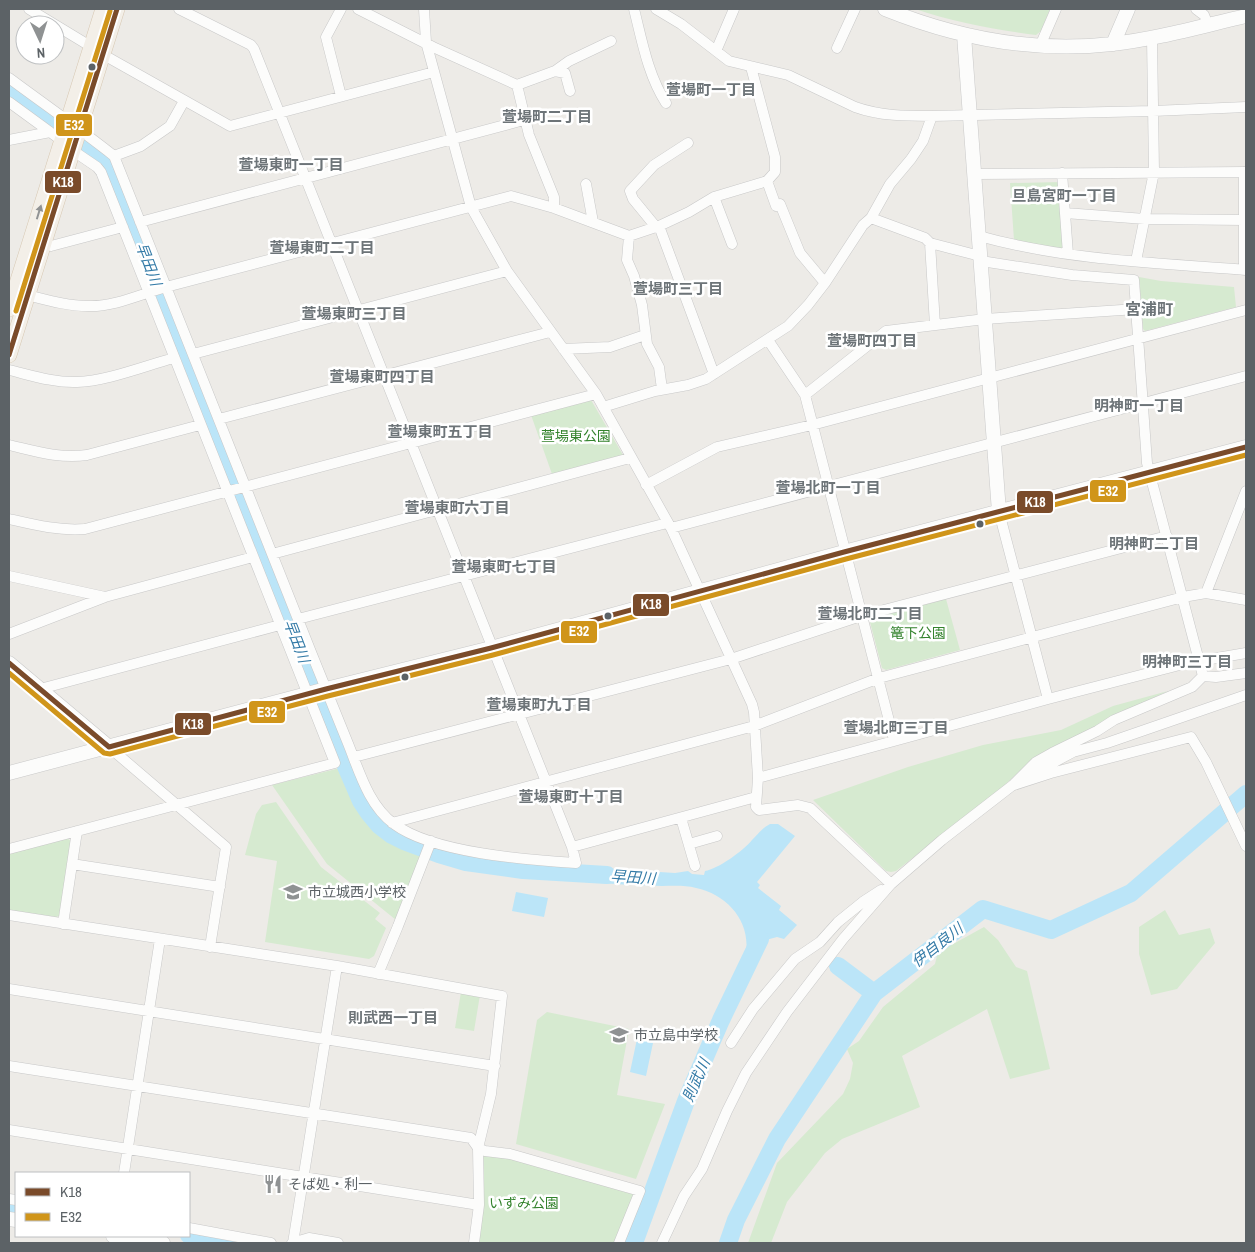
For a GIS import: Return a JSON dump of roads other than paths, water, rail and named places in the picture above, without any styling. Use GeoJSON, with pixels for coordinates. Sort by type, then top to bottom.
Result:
{"type":"FeatureCollection","features":[{"type":"Feature","properties":{"kind":"main road"},"geometry":{"type":"LineString","coordinates":[[96,50],[103,9]]}},
{"type":"Feature","properties":{"kind":"main road"},"geometry":{"type":"LineString","coordinates":[[9,309],[96,50],[117,9]]}},
{"type":"Feature","properties":{"kind":"main road"},"geometry":{"type":"LineString","coordinates":[[9,355],[16,292],[43,244],[67,134]]}},
{"type":"Feature","properties":{"kind":"street"},"geometry":{"type":"LineString","coordinates":[[28,9],[230,126],[434,72]]}},
{"type":"Feature","properties":{"kind":"street"},"geometry":{"type":"LineString","coordinates":[[9,78],[67,134],[101,172],[280,625],[354,757],[369,794],[380,811],[392,823],[407,833],[430,842],[499,856],[576,863],[572,847],[251,45],[179,9]]}},
{"type":"Feature","properties":{"kind":"street"},"geometry":{"type":"LineString","coordinates":[[341,9],[326,37],[341,96]]}},
{"type":"Feature","properties":{"kind":"street"},"geometry":{"type":"LineString","coordinates":[[358,9],[517,85],[556,71],[569,61],[612,41]]}},
{"type":"Feature","properties":{"kind":"street"},"geometry":{"type":"LineString","coordinates":[[424,9],[426,42],[471,207],[507,271],[596,394],[669,526],[752,704],[758,778],[756,807],[759,810],[798,805],[810,808],[890,884]]}},
{"type":"Feature","properties":{"kind":"street"},"geometry":{"type":"LineString","coordinates":[[634,9],[651,73],[666,103]]}},
{"type":"Feature","properties":{"kind":"street"},"geometry":{"type":"LineString","coordinates":[[656,9],[681,24],[730,61],[788,75],[855,108],[866,111],[898,116],[969,116],[1246,107]]}},
{"type":"Feature","properties":{"kind":"street"},"geometry":{"type":"LineString","coordinates":[[716,51],[734,9]]}},
{"type":"Feature","properties":{"kind":"street"},"geometry":{"type":"LineString","coordinates":[[837,48],[855,9]]}},
{"type":"Feature","properties":{"kind":"street"},"geometry":{"type":"LineString","coordinates":[[884,9],[932,26],[1003,43],[1082,47],[1152,38],[1246,16]]}},
{"type":"Feature","properties":{"kind":"street"},"geometry":{"type":"LineString","coordinates":[[1040,46],[1056,9]]}},
{"type":"Feature","properties":{"kind":"street"},"geometry":{"type":"LineString","coordinates":[[1113,44],[1128,9]]}},
{"type":"Feature","properties":{"kind":"street"},"geometry":{"type":"LineString","coordinates":[[1196,9],[1204,15],[1208,25]]}},
{"type":"Feature","properties":{"kind":"street"},"geometry":{"type":"LineString","coordinates":[[964,35],[999,512],[1048,699]]}},
{"type":"Feature","properties":{"kind":"street"},"geometry":{"type":"LineString","coordinates":[[1136,261],[1154,172],[1152,38]]}},
{"type":"Feature","properties":{"kind":"street"},"geometry":{"type":"LineString","coordinates":[[16,292],[70,305],[90,306],[116,302],[165,287],[511,196],[554,208],[629,236],[657,226],[714,197],[767,181],[775,172],[775,157],[751,67]]}},
{"type":"Feature","properties":{"kind":"street"},"geometry":{"type":"LineString","coordinates":[[556,71],[565,73],[570,91]]}},
{"type":"Feature","properties":{"kind":"street"},"geometry":{"type":"LineString","coordinates":[[517,85],[524,120],[554,197],[554,208]]}},
{"type":"Feature","properties":{"kind":"street"},"geometry":{"type":"LineString","coordinates":[[114,156],[141,146],[170,126],[184,101]]}},
{"type":"Feature","properties":{"kind":"street"},"geometry":{"type":"LineString","coordinates":[[9,102],[67,134],[114,156],[298,619],[335,763],[9,849]]}},
{"type":"Feature","properties":{"kind":"street"},"geometry":{"type":"LineString","coordinates":[[603,407],[662,389],[688,385],[706,379],[788,326],[825,283],[864,225],[871,218],[890,184],[911,160],[923,141],[932,116]]}},
{"type":"Feature","properties":{"kind":"street"},"geometry":{"type":"LineString","coordinates":[[140,222],[524,120]]}},
{"type":"Feature","properties":{"kind":"street"},"geometry":{"type":"LineString","coordinates":[[9,140],[67,134]]}},
{"type":"Feature","properties":{"kind":"street"},"geometry":{"type":"LineString","coordinates":[[688,144],[654,165],[630,191],[633,199],[657,226],[714,374]]}},
{"type":"Feature","properties":{"kind":"street"},"geometry":{"type":"LineString","coordinates":[[974,174],[1245,172],[1245,270],[1068,254],[1003,243],[979,236]]}},
{"type":"Feature","properties":{"kind":"street"},"geometry":{"type":"LineString","coordinates":[[1062,173],[1068,254]]}},
{"type":"Feature","properties":{"kind":"street"},"geometry":{"type":"LineString","coordinates":[[767,181],[776,206],[780,204],[800,253],[825,283]]}},
{"type":"Feature","properties":{"kind":"street"},"geometry":{"type":"LineString","coordinates":[[586,184],[593,222]]}},
{"type":"Feature","properties":{"kind":"street"},"geometry":{"type":"LineString","coordinates":[[714,197],[732,244]]}},
{"type":"Feature","properties":{"kind":"street"},"geometry":{"type":"LineString","coordinates":[[1065,213],[1144,219],[1245,220]]}},
{"type":"Feature","properties":{"kind":"street"},"geometry":{"type":"LineString","coordinates":[[871,218],[925,238],[930,243],[981,258],[1053,272],[1134,280],[1149,473],[1203,676]]}},
{"type":"Feature","properties":{"kind":"street"},"geometry":{"type":"LineString","coordinates":[[43,244],[51,246],[123,227]]}},
{"type":"Feature","properties":{"kind":"street"},"geometry":{"type":"LineString","coordinates":[[629,236],[627,260],[634,276],[642,305],[647,344],[659,367],[662,389]]}},
{"type":"Feature","properties":{"kind":"street"},"geometry":{"type":"LineString","coordinates":[[930,243],[935,325]]}},
{"type":"Feature","properties":{"kind":"street"},"geometry":{"type":"LineString","coordinates":[[193,354],[507,271]]}},
{"type":"Feature","properties":{"kind":"street"},"geometry":{"type":"LineString","coordinates":[[805,395],[886,331],[985,319],[1137,309]]}},
{"type":"Feature","properties":{"kind":"street"},"geometry":{"type":"LineString","coordinates":[[646,485],[717,448],[990,379],[1246,310]]}},
{"type":"Feature","properties":{"kind":"street"},"geometry":{"type":"LineString","coordinates":[[219,419],[550,332]]}},
{"type":"Feature","properties":{"kind":"street"},"geometry":{"type":"LineString","coordinates":[[563,350],[610,347],[645,335]]}},
{"type":"Feature","properties":{"kind":"street"},"geometry":{"type":"LineString","coordinates":[[768,340],[805,395],[894,740]]}},
{"type":"Feature","properties":{"kind":"street"},"geometry":{"type":"LineString","coordinates":[[9,370],[61,382],[76,382],[93,380],[174,358]]}},
{"type":"Feature","properties":{"kind":"street"},"geometry":{"type":"LineString","coordinates":[[298,619],[463,576],[829,487],[1246,376]]}},
{"type":"Feature","properties":{"kind":"street"},"geometry":{"type":"LineString","coordinates":[[9,519],[70,531],[86,529],[596,394]]}},
{"type":"Feature","properties":{"kind":"street"},"geometry":{"type":"LineString","coordinates":[[9,446],[74,457],[200,424]]}},
{"type":"Feature","properties":{"kind":"street"},"geometry":{"type":"LineString","coordinates":[[9,772],[491,648],[844,552],[1246,447]]}},
{"type":"Feature","properties":{"kind":"street"},"geometry":{"type":"LineString","coordinates":[[272,554],[630,458]]}},
{"type":"Feature","properties":{"kind":"street"},"geometry":{"type":"LineString","coordinates":[[1206,593],[1246,491]]}},
{"type":"Feature","properties":{"kind":"street"},"geometry":{"type":"LineString","coordinates":[[354,757],[731,659],[861,616],[1167,536]]}},
{"type":"Feature","properties":{"kind":"street"},"geometry":{"type":"LineString","coordinates":[[9,634],[105,597],[254,557]]}},
{"type":"Feature","properties":{"kind":"street"},"geometry":{"type":"LineString","coordinates":[[9,576],[105,597]]}},
{"type":"Feature","properties":{"kind":"street"},"geometry":{"type":"LineString","coordinates":[[392,823],[754,726],[879,678],[1183,597],[1206,593],[1246,600]]}},
{"type":"Feature","properties":{"kind":"street"},"geometry":{"type":"LineString","coordinates":[[40,689],[280,625]]}},
{"type":"Feature","properties":{"kind":"street"},"geometry":{"type":"LineString","coordinates":[[758,778],[894,740],[1199,660],[1246,653]]}},
{"type":"Feature","properties":{"kind":"street"},"geometry":{"type":"LineString","coordinates":[[9,663],[226,847],[210,947]]}},
{"type":"Feature","properties":{"kind":"street"},"geometry":{"type":"LineString","coordinates":[[731,1043],[753,1009],[795,959],[820,942],[838,922],[864,901],[890,884],[942,840],[1013,785],[1036,762],[1097,731],[1114,720],[1192,687],[1203,676],[1216,677],[1246,673]]}},
{"type":"Feature","properties":{"kind":"street"},"geometry":{"type":"LineString","coordinates":[[1024,773],[1047,766],[1074,752],[1107,743],[1246,695]]}},
{"type":"Feature","properties":{"kind":"street"},"geometry":{"type":"LineString","coordinates":[[1013,785],[1051,773],[1191,737],[1206,762],[1245,842]]}},
{"type":"Feature","properties":{"kind":"street"},"geometry":{"type":"LineString","coordinates":[[572,847],[756,797]]}},
{"type":"Feature","properties":{"kind":"street"},"geometry":{"type":"LineString","coordinates":[[681,818],[695,866]]}},
{"type":"Feature","properties":{"kind":"street"},"geometry":{"type":"LineString","coordinates":[[63,924],[77,831]]}},
{"type":"Feature","properties":{"kind":"street"},"geometry":{"type":"LineString","coordinates":[[688,844],[717,836]]}},
{"type":"Feature","properties":{"kind":"street"},"geometry":{"type":"LineString","coordinates":[[378,974],[430,842]]}},
{"type":"Feature","properties":{"kind":"street"},"geometry":{"type":"LineString","coordinates":[[72,864],[220,887]]}},
{"type":"Feature","properties":{"kind":"street"},"geometry":{"type":"LineString","coordinates":[[662,1243],[684,1196],[702,1169],[727,1111],[746,1074],[792,1004],[843,939],[890,884]]}},
{"type":"Feature","properties":{"kind":"street"},"geometry":{"type":"LineString","coordinates":[[9,915],[337,966],[502,996],[491,1094],[478,1148],[479,1205],[474,1243]]}},
{"type":"Feature","properties":{"kind":"street"},"geometry":{"type":"LineString","coordinates":[[124,1172],[160,939]]}},
{"type":"Feature","properties":{"kind":"street"},"geometry":{"type":"LineString","coordinates":[[337,966],[292,1243],[308,1238],[338,1243]]}},
{"type":"Feature","properties":{"kind":"street"},"geometry":{"type":"LineString","coordinates":[[9,989],[495,1066]]}},
{"type":"Feature","properties":{"kind":"street"},"geometry":{"type":"LineString","coordinates":[[9,1066],[471,1138],[478,1148],[485,1151],[510,1154],[640,1191],[618,1243]]}},
{"type":"Feature","properties":{"kind":"street"},"geometry":{"type":"LineString","coordinates":[[9,1130],[479,1205]]}},
{"type":"Feature","properties":{"kind":"street"},"geometry":{"type":"LineString","coordinates":[[190,1228],[271,1243]]}},
{"type":"Feature","properties":{"kind":"street"},"geometry":{"type":"LineString","coordinates":[[121,1237],[163,1243]]}},
{"type":"Feature","properties":{"kind":"water"},"geometry":{"type":"Polygon","coordinates":[[[770,824],[778,824],[795,836],[757,882],[760,885],[758,888],[781,906],[779,910],[797,925],[784,939],[777,937],[766,940],[755,961],[745,958],[747,946],[742,923],[736,913],[719,897],[692,887],[585,882],[582,867],[675,873],[688,871],[692,874],[704,875],[705,871],[717,867],[737,854],[762,829],[770,824]]]}},
{"type":"Feature","properties":{"kind":"water"},"geometry":{"type":"Polygon","coordinates":[[[516,892],[548,898],[544,917],[512,911],[516,892]]]}},
{"type":"Feature","properties":{"kind":"water"},"geometry":{"type":"Polygon","coordinates":[[[637,1039],[653,1043],[646,1076],[630,1072],[637,1039]]]}},
{"type":"Feature","properties":{"kind":"waterway","name":"早田川"},"geometry":{"type":"LineString","coordinates":[[9,88],[109,160],[309,668],[342,757],[361,801],[369,813],[379,825],[392,835],[439,854],[466,862],[523,870],[607,875]]}},
{"type":"Feature","properties":{"kind":"waterway","name":"伊自良川"},"geometry":{"type":"LineString","coordinates":[[728,1243],[736,1220],[777,1139],[874,993],[983,909],[1051,930],[1131,893],[1246,794]]}},
{"type":"Feature","properties":{"kind":"waterway","name":"則武川"},"geometry":{"type":"LineString","coordinates":[[634,1243],[686,1101],[721,1020],[760,939]]}},
{"type":"Feature","properties":{"kind":"waterway","name":"早田川"},"geometry":{"type":"LineString","coordinates":[[838,966],[874,993]]}},
{"type":"Feature","properties":{"kind":"waterway","name":"則武川"},"geometry":{"type":"LineString","coordinates":[[9,1207],[15,1208]]}},
{"type":"Feature","properties":{"kind":"waterway","name":"則武川"},"geometry":{"type":"LineString","coordinates":[[190,1235],[239,1243]]}},
{"type":"Feature","properties":{"kind":"place","name":"市立城西小学校"},"geometry":{"type":"Point","coordinates":[293,892]}},
{"type":"Feature","properties":{"kind":"place","name":"市立島中学校"},"geometry":{"type":"Point","coordinates":[619,1035]}},
{"type":"Feature","properties":{"kind":"place","name":"そば処・利一"},"geometry":{"type":"Point","coordinates":[273,1184]}},
{"type":"Feature","properties":{"kind":"district","name":"萱場町一丁目"},"geometry":{"type":"Point","coordinates":[711,89]}},
{"type":"Feature","properties":{"kind":"district","name":"萱場町二丁目"},"geometry":{"type":"Point","coordinates":[547,116]}},
{"type":"Feature","properties":{"kind":"district","name":"萱場東町一丁目"},"geometry":{"type":"Point","coordinates":[291,164]}},
{"type":"Feature","properties":{"kind":"district","name":"旦島宮町一丁目"},"geometry":{"type":"Point","coordinates":[1064,195]}},
{"type":"Feature","properties":{"kind":"district","name":"萱場東町二丁目"},"geometry":{"type":"Point","coordinates":[322,247]}},
{"type":"Feature","properties":{"kind":"district","name":"萱場町三丁目"},"geometry":{"type":"Point","coordinates":[678,288]}},
{"type":"Feature","properties":{"kind":"district","name":"宮浦町"},"geometry":{"type":"Point","coordinates":[1149,309]}},
{"type":"Feature","properties":{"kind":"district","name":"萱場東町三丁目"},"geometry":{"type":"Point","coordinates":[354,313]}},
{"type":"Feature","properties":{"kind":"district","name":"萱場町四丁目"},"geometry":{"type":"Point","coordinates":[872,340]}},
{"type":"Feature","properties":{"kind":"district","name":"萱場東町四丁目"},"geometry":{"type":"Point","coordinates":[382,376]}},
{"type":"Feature","properties":{"kind":"district","name":"明神町一丁目"},"geometry":{"type":"Point","coordinates":[1139,405]}},
{"type":"Feature","properties":{"kind":"district","name":"萱場東町五丁目"},"geometry":{"type":"Point","coordinates":[440,431]}},
{"type":"Feature","properties":{"kind":"district","name":"萱場北町一丁目"},"geometry":{"type":"Point","coordinates":[828,487]}},
{"type":"Feature","properties":{"kind":"district","name":"萱場東町六丁目"},"geometry":{"type":"Point","coordinates":[457,507]}},
{"type":"Feature","properties":{"kind":"district","name":"明神町二丁目"},"geometry":{"type":"Point","coordinates":[1154,543]}},
{"type":"Feature","properties":{"kind":"district","name":"萱場東町七丁目"},"geometry":{"type":"Point","coordinates":[504,566]}},
{"type":"Feature","properties":{"kind":"district","name":"萱場北町二丁目"},"geometry":{"type":"Point","coordinates":[870,613]}},
{"type":"Feature","properties":{"kind":"district","name":"明神町三丁目"},"geometry":{"type":"Point","coordinates":[1187,661]}},
{"type":"Feature","properties":{"kind":"district","name":"萱場東町九丁目"},"geometry":{"type":"Point","coordinates":[539,704]}},
{"type":"Feature","properties":{"kind":"district","name":"萱場北町三丁目"},"geometry":{"type":"Point","coordinates":[896,727]}},
{"type":"Feature","properties":{"kind":"district","name":"萱場東町十丁目"},"geometry":{"type":"Point","coordinates":[571,796]}},
{"type":"Feature","properties":{"kind":"district","name":"則武西一丁目"},"geometry":{"type":"Point","coordinates":[393,1017]}},
{"type":"Feature","properties":{"kind":"park label","name":"萱場東公園"},"geometry":{"type":"Point","coordinates":[576,436]}},
{"type":"Feature","properties":{"kind":"park label","name":"篭下公園"},"geometry":{"type":"Point","coordinates":[918,633]}},
{"type":"Feature","properties":{"kind":"park label","name":"いずみ公園"},"geometry":{"type":"Point","coordinates":[524,1203]}}]}
